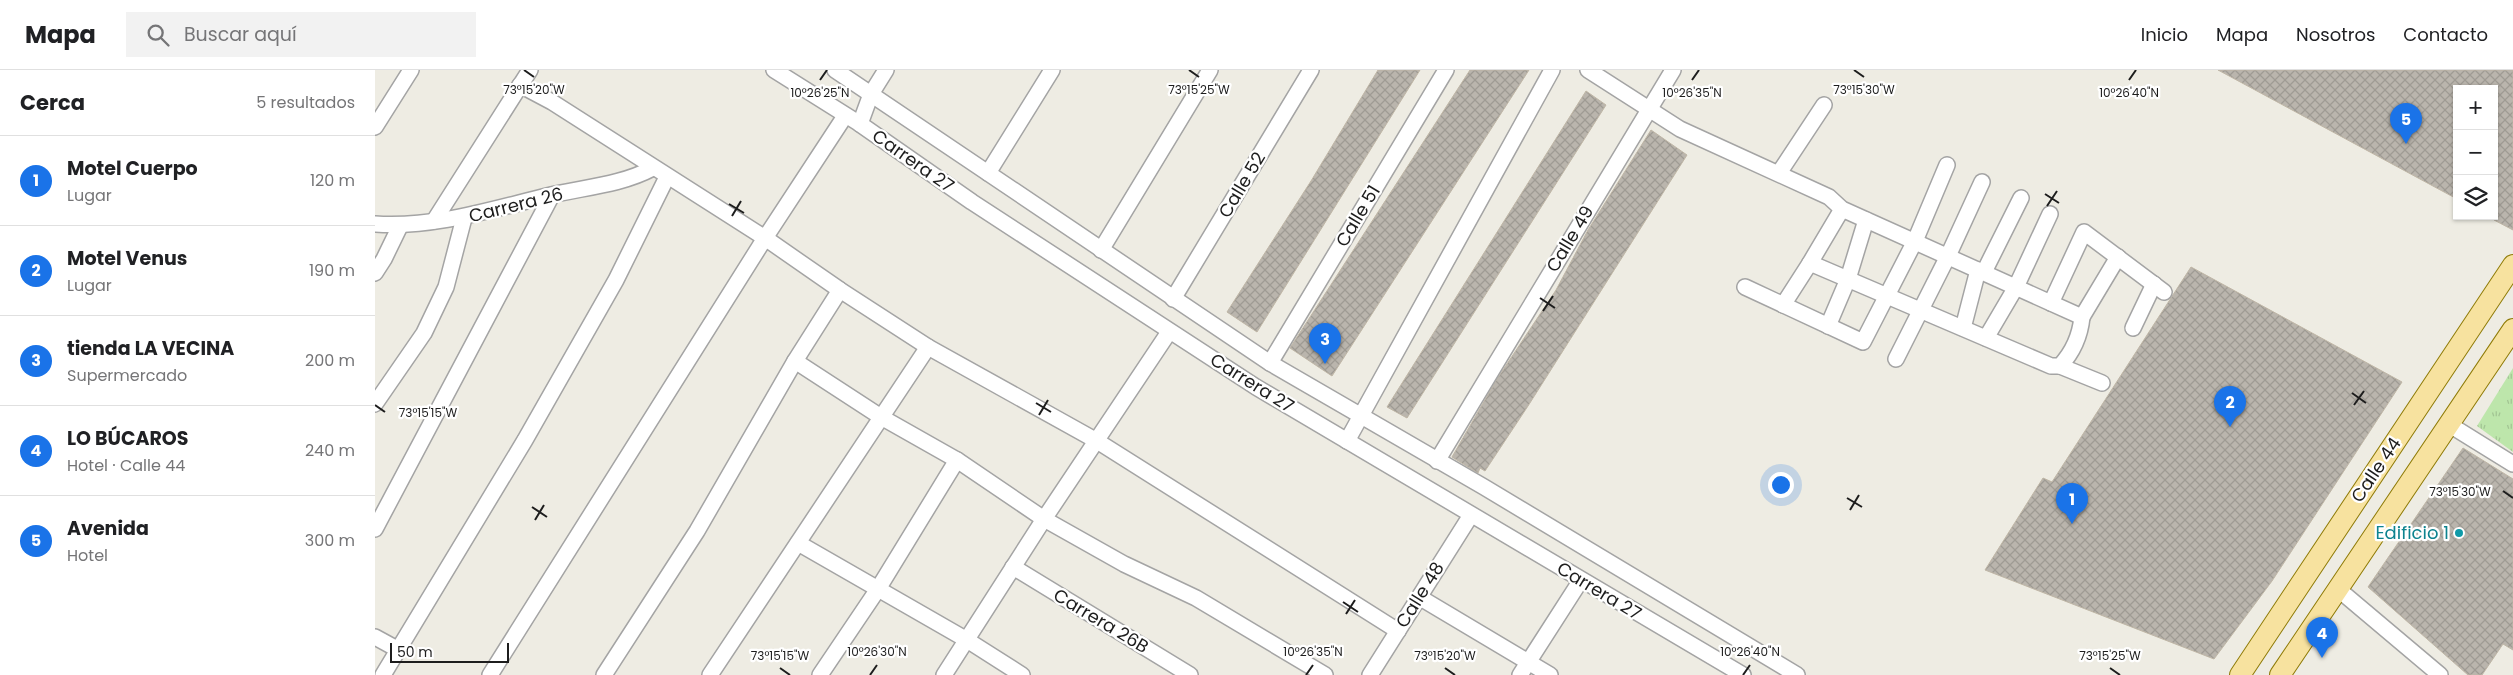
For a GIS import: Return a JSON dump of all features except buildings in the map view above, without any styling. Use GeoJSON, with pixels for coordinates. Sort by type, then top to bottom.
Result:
{"type":"FeatureCollection","features":[{"type":"Feature","properties":{"kind":"main road","name":"Calle 44"},"geometry":{"type":"LineString","coordinates":[[2240,675],[2513,265]]}},
{"type":"Feature","properties":{"kind":"main road","name":"Calle 44"},"geometry":{"type":"LineString","coordinates":[[2280,675],[2513,329]]}},
{"type":"Feature","properties":{"kind":"street"},"geometry":{"type":"LineString","coordinates":[[375,128],[411,70]]}},
{"type":"Feature","properties":{"kind":"street"},"geometry":{"type":"LineString","coordinates":[[434,221],[530,70]]}},
{"type":"Feature","properties":{"kind":"street","name":"Carrera 27"},"geometry":{"type":"LineString","coordinates":[[774,70],[860,124],[972,202],[1169,332],[1347,441],[1743,675]]}},
{"type":"Feature","properties":{"kind":"street","name":"Carrera 27"},"geometry":{"type":"LineString","coordinates":[[835,70],[1173,299],[1270,362],[1797,675]]}},
{"type":"Feature","properties":{"kind":"street"},"geometry":{"type":"LineString","coordinates":[[860,124],[871,94],[887,70]]}},
{"type":"Feature","properties":{"kind":"street"},"geometry":{"type":"LineString","coordinates":[[988,173],[1052,70]]}},
{"type":"Feature","properties":{"kind":"street"},"geometry":{"type":"LineString","coordinates":[[1101,250],[1210,70]]}},
{"type":"Feature","properties":{"kind":"street","name":"Calle 52"},"geometry":{"type":"LineString","coordinates":[[1173,299],[1311,70]]}},
{"type":"Feature","properties":{"kind":"street","name":"Calle 51"},"geometry":{"type":"LineString","coordinates":[[1270,362],[1446,70]]}},
{"type":"Feature","properties":{"kind":"street"},"geometry":{"type":"LineString","coordinates":[[1347,441],[1362,417],[1552,70]]}},
{"type":"Feature","properties":{"kind":"street"},"geometry":{"type":"LineString","coordinates":[[1588,70],[1681,129],[1829,197],[1842,209],[2082,317]]}},
{"type":"Feature","properties":{"kind":"street","name":"Calle 49"},"geometry":{"type":"LineString","coordinates":[[1437,461],[1648,108],[1673,70]]}},
{"type":"Feature","properties":{"kind":"street"},"geometry":{"type":"LineString","coordinates":[[521,85],[552,102],[765,238],[840,290],[928,347],[1097,441],[1397,631]]}},
{"type":"Feature","properties":{"kind":"street"},"geometry":{"type":"LineString","coordinates":[[1779,173],[1824,105]]}},
{"type":"Feature","properties":{"kind":"street"},"geometry":{"type":"LineString","coordinates":[[490,675],[765,238],[845,116]]}},
{"type":"Feature","properties":{"kind":"street"},"geometry":{"type":"LineString","coordinates":[[1745,287],[1863,342],[1915,241],[1947,165]]}},
{"type":"Feature","properties":{"kind":"street","name":"Carrera 26"},"geometry":{"type":"LineString","coordinates":[[375,224],[400,226],[464,218],[552,195],[619,182],[653,168]]}},
{"type":"Feature","properties":{"kind":"street"},"geometry":{"type":"LineString","coordinates":[[383,675],[530,432],[616,280],[667,177]]}},
{"type":"Feature","properties":{"kind":"street"},"geometry":{"type":"LineString","coordinates":[[1896,359],[1948,256],[1982,182]]}},
{"type":"Feature","properties":{"kind":"street"},"geometry":{"type":"LineString","coordinates":[[375,529],[552,195]]}},
{"type":"Feature","properties":{"kind":"street"},"geometry":{"type":"LineString","coordinates":[[1963,328],[1981,271],[2021,198]]}},
{"type":"Feature","properties":{"kind":"street"},"geometry":{"type":"LineString","coordinates":[[1783,305],[1842,209]]}},
{"type":"Feature","properties":{"kind":"street"},"geometry":{"type":"LineString","coordinates":[[1986,338],[2016,287],[2050,214]]}},
{"type":"Feature","properties":{"kind":"street"},"geometry":{"type":"LineString","coordinates":[[375,404],[424,333],[446,287],[464,218]]}},
{"type":"Feature","properties":{"kind":"street"},"geometry":{"type":"LineString","coordinates":[[1828,326],[1848,278],[1866,220]]}},
{"type":"Feature","properties":{"kind":"street"},"geometry":{"type":"LineString","coordinates":[[375,272],[384,259],[400,226]]}},
{"type":"Feature","properties":{"kind":"street"},"geometry":{"type":"LineString","coordinates":[[2051,303],[2084,232],[2159,288],[2133,328]]}},
{"type":"Feature","properties":{"kind":"street"},"geometry":{"type":"LineString","coordinates":[[2061,366],[2070,355],[2081,332],[2082,317],[2117,257]]}},
{"type":"Feature","properties":{"kind":"street"},"geometry":{"type":"LineString","coordinates":[[1810,263],[2051,366],[2061,366],[2102,383]]}},
{"type":"Feature","properties":{"kind":"street"},"geometry":{"type":"LineString","coordinates":[[604,675],[697,531],[795,361],[840,290]]}},
{"type":"Feature","properties":{"kind":"street"},"geometry":{"type":"LineString","coordinates":[[944,675],[1044,519],[1169,332]]}},
{"type":"Feature","properties":{"kind":"street"},"geometry":{"type":"LineString","coordinates":[[710,675],[928,347]]}},
{"type":"Feature","properties":{"kind":"street"},"geometry":{"type":"LineString","coordinates":[[795,361],[881,417],[957,460],[1044,519],[1124,564],[1196,598],[1325,675]]}},
{"type":"Feature","properties":{"kind":"street"},"geometry":{"type":"LineString","coordinates":[[2450,425],[2513,464]]}},
{"type":"Feature","properties":{"kind":"street"},"geometry":{"type":"LineString","coordinates":[[820,675],[878,589],[957,460]]}},
{"type":"Feature","properties":{"kind":"street","name":"Calle 48"},"geometry":{"type":"LineString","coordinates":[[1371,674],[1471,514]]}},
{"type":"Feature","properties":{"kind":"street"},"geometry":{"type":"LineString","coordinates":[[798,543],[967,640],[1023,675]]}},
{"type":"Feature","properties":{"kind":"street","name":"Carrera 26B"},"geometry":{"type":"LineString","coordinates":[[1013,567],[1190,675]]}},
{"type":"Feature","properties":{"kind":"street"},"geometry":{"type":"LineString","coordinates":[[1524,669],[1581,580]]}},
{"type":"Feature","properties":{"kind":"street"},"geometry":{"type":"LineString","coordinates":[[2338,589],[2441,675]]}},
{"type":"Feature","properties":{"kind":"street"},"geometry":{"type":"LineString","coordinates":[[1419,597],[1524,669],[1549,675]]}},
{"type":"Feature","properties":{"kind":"street"},"geometry":{"type":"LineString","coordinates":[[375,637],[397,649]]}},
{"type":"Feature","properties":{"kind":"green space"},"geometry":{"type":"Polygon","coordinates":[[[2513,368],[2513,452],[2477,426],[2513,368]]]}},
{"type":"Feature","properties":{"kind":"place","name":"Avenida"},"geometry":{"type":"Point","coordinates":[2406,144]}},
{"type":"Feature","properties":{"kind":"place","name":"tienda LA VECINA"},"geometry":{"type":"Point","coordinates":[1325,364]}},
{"type":"Feature","properties":{"kind":"place","name":"Motel Venus"},"geometry":{"type":"Point","coordinates":[2230,427]}},
{"type":"Feature","properties":{"kind":"place","name":"Motel Cuerpo"},"geometry":{"type":"Point","coordinates":[2072,524]}},
{"type":"Feature","properties":{"kind":"place","name":"Edificio 1"},"geometry":{"type":"Point","coordinates":[2459,533]}},
{"type":"Feature","properties":{"kind":"place","name":"LO BÚCAROS"},"geometry":{"type":"Point","coordinates":[2322,658]}}]}
